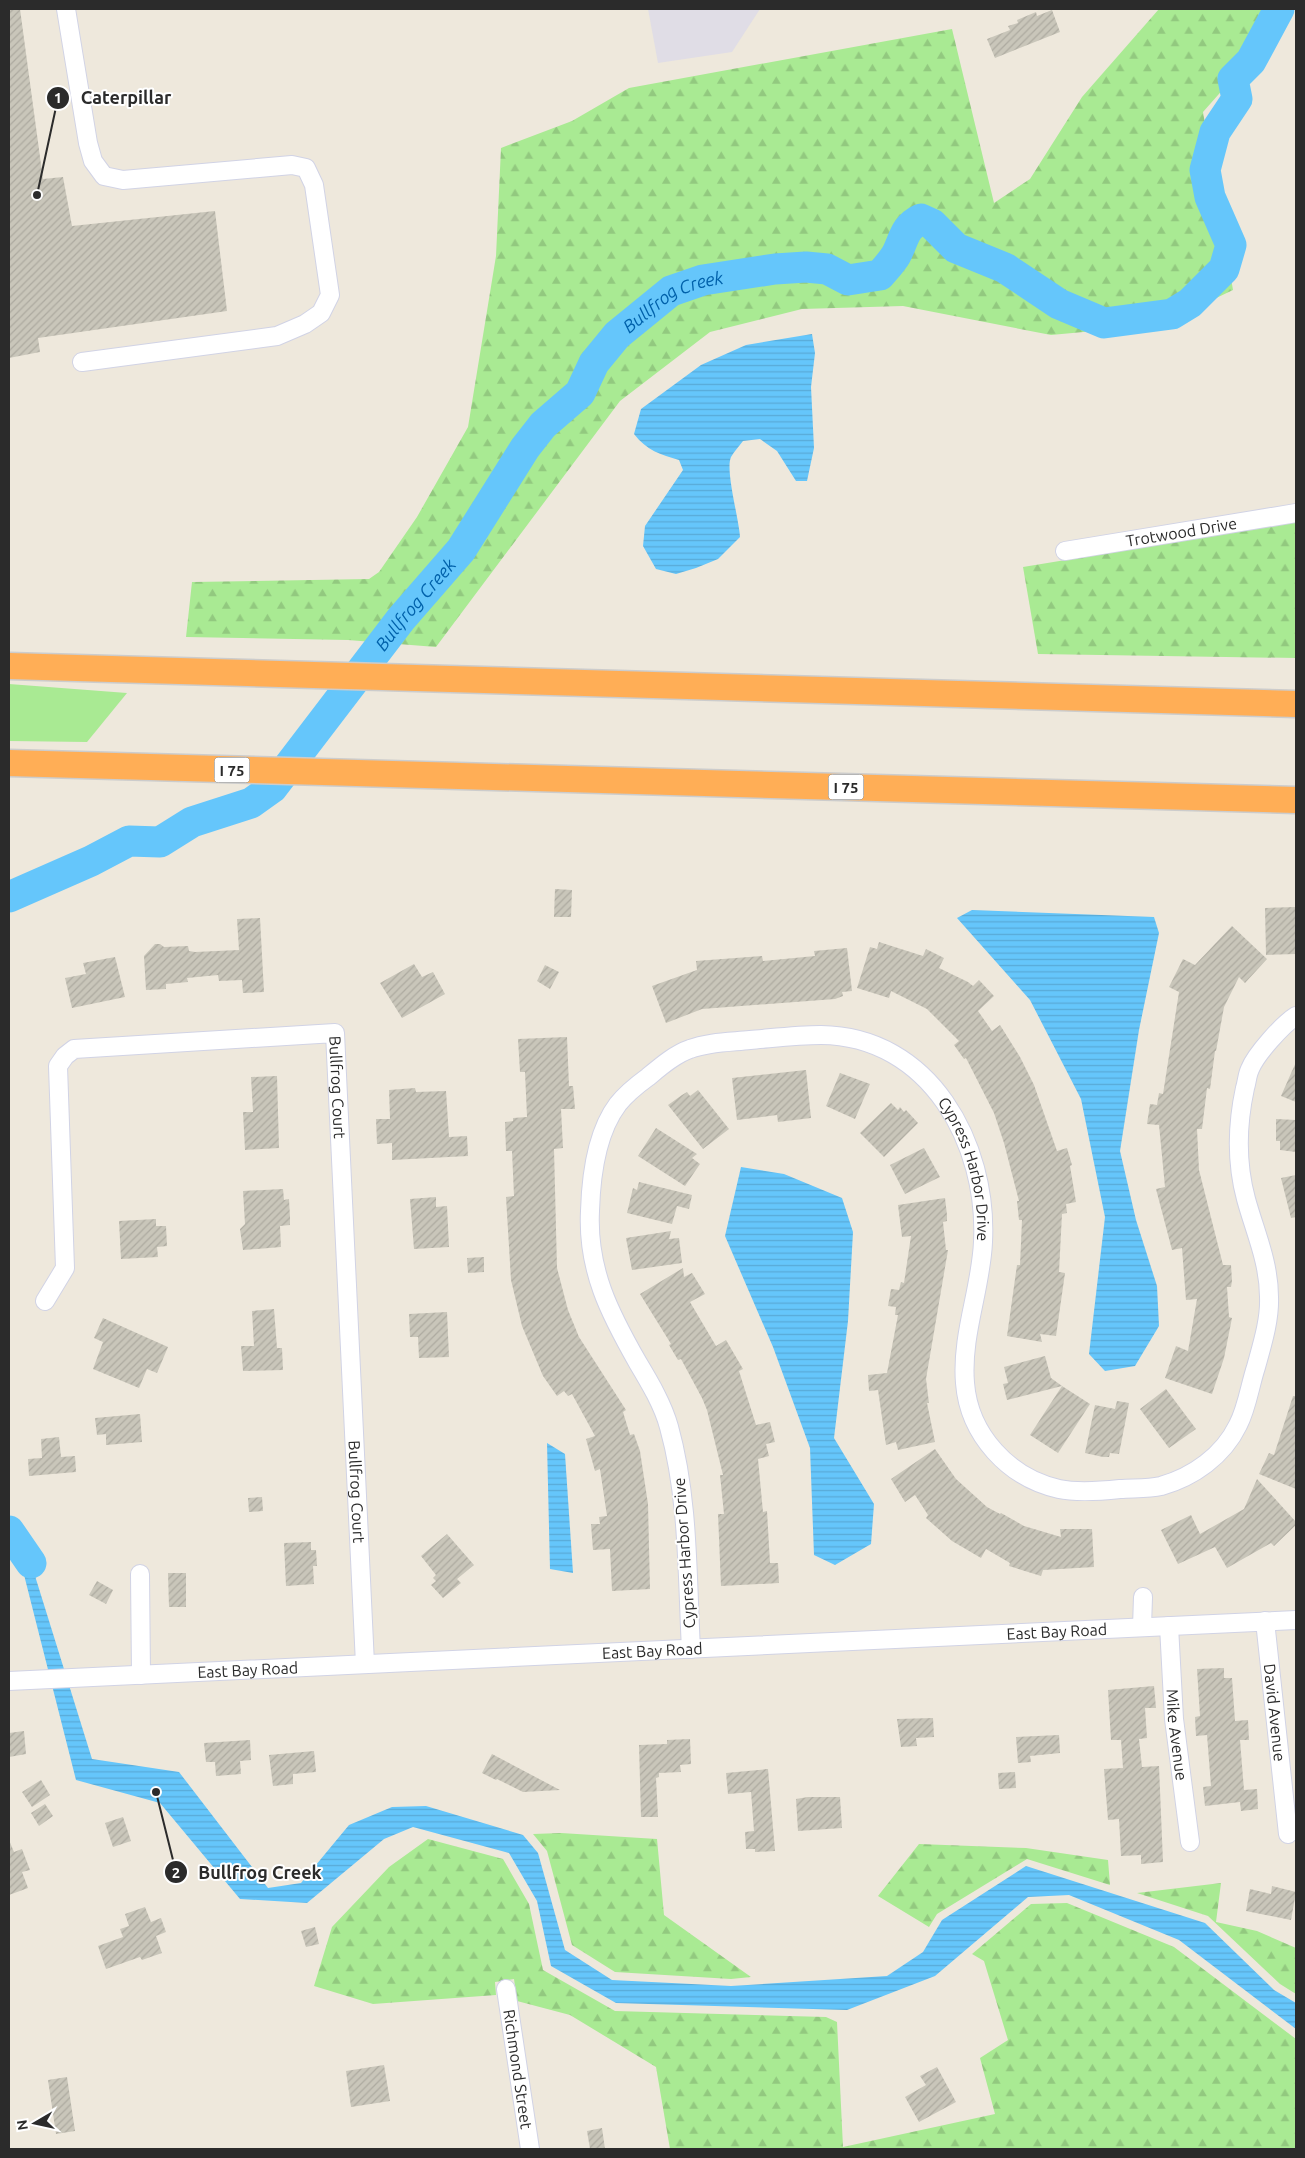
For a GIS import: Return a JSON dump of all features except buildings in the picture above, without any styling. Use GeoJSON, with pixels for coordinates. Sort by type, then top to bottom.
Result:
{"type":"FeatureCollection","features":[{"type":"Feature","properties":{"kind":"highway"},"geometry":{"type":"LineString","coordinates":[[9,666],[1296,704]]}},
{"type":"Feature","properties":{"kind":"highway","name":"I 75"},"geometry":{"type":"LineString","coordinates":[[9,763],[1296,800]]}},
{"type":"Feature","properties":{"kind":"street"},"geometry":{"type":"LineString","coordinates":[[66,9],[88,144],[93,161],[104,176],[123,180],[292,165],[306,168],[314,185],[330,295],[321,313],[305,324],[277,336],[82,362]]}},
{"type":"Feature","properties":{"kind":"street","name":"Trotwood Drive"},"geometry":{"type":"LineString","coordinates":[[1065,551],[1296,513]]}},
{"type":"Feature","properties":{"kind":"street","name":"Cypress Harbor Drive"},"geometry":{"type":"LineString","coordinates":[[690,1649],[682,1492],[668,1423],[649,1382],[614,1321],[597,1278],[592,1249],[590,1214],[595,1166],[602,1134],[617,1106],[636,1086],[656,1070],[689,1049],[720,1043],[807,1035],[842,1035],[877,1047],[906,1062],[931,1082],[942,1095],[964,1138],[978,1182],[984,1221],[984,1244],[968,1336],[964,1380],[966,1395],[981,1433],[990,1447],[1014,1470],[1039,1483],[1064,1490],[1104,1490],[1158,1486],[1198,1471],[1224,1447],[1239,1424],[1264,1339],[1270,1299],[1263,1250],[1245,1195],[1239,1158],[1238,1117],[1250,1069],[1284,1024],[1296,1016]]}},
{"type":"Feature","properties":{"kind":"street","name":"Bullfrog Court"},"geometry":{"type":"LineString","coordinates":[[45,1301],[65,1268],[58,1066],[65,1056],[74,1049],[335,1034],[365,1664]]}},
{"type":"Feature","properties":{"kind":"street"},"geometry":{"type":"LineString","coordinates":[[140,1574],[141,1675]]}},
{"type":"Feature","properties":{"kind":"street"},"geometry":{"type":"LineString","coordinates":[[1142,1627],[1143,1597]]}},
{"type":"Feature","properties":{"kind":"street","name":"East Bay Road"},"geometry":{"type":"LineString","coordinates":[[9,1681],[1296,1620]]}},
{"type":"Feature","properties":{"kind":"street","name":"David Avenue"},"geometry":{"type":"LineString","coordinates":[[1265,1621],[1288,1834]]}},
{"type":"Feature","properties":{"kind":"street","name":"Mike Avenue"},"geometry":{"type":"LineString","coordinates":[[1169,1626],[1174,1719],[1190,1842]]}},
{"type":"Feature","properties":{"kind":"street","name":"Richmond Street"},"geometry":{"type":"LineString","coordinates":[[506,1989],[530,2149]]}},
{"type":"Feature","properties":{"kind":"shaded area"},"geometry":{"type":"Polygon","coordinates":[[[648,9],[760,9],[732,52],[658,63],[648,9]]]}},
{"type":"Feature","properties":{"kind":"green space"},"geometry":{"type":"Polygon","coordinates":[[[1159,9],[1294,9],[1203,112],[1233,290],[1189,311],[1137,327],[1051,335],[903,306],[802,309],[710,332],[620,401],[436,647],[348,640],[186,637],[192,582],[369,579],[379,572],[417,517],[468,427],[496,256],[501,148],[572,121],[629,88],[952,29],[994,203],[1030,179],[1082,97],[1159,9]]]}},
{"type":"Feature","properties":{"kind":"green space"},"geometry":{"type":"Polygon","coordinates":[[[1296,522],[1296,658],[1038,654],[1023,567],[1296,522]]]}},
{"type":"Feature","properties":{"kind":"green space"},"geometry":{"type":"Polygon","coordinates":[[[9,684],[127,693],[87,742],[9,741],[9,684]]]}},
{"type":"Feature","properties":{"kind":"green space"},"geometry":{"type":"Polygon","coordinates":[[[561,1833],[657,1839],[664,1915],[751,1977],[731,1979],[615,1972],[572,1945],[547,1851],[533,1834],[561,1833]]]}},
{"type":"Feature","properties":{"kind":"green space"},"geometry":{"type":"Polygon","coordinates":[[[428,1839],[503,1859],[529,1904],[543,1970],[615,2011],[826,2017],[837,2022],[843,2147],[995,2114],[980,2058],[1008,2040],[984,1961],[972,1954],[1031,1904],[1067,1903],[1174,1947],[1296,2039],[1296,2149],[670,2149],[656,2067],[570,2015],[517,2001],[514,1979],[495,1982],[496,1995],[373,2004],[314,1986],[332,1927],[389,1867],[428,1839]]]}},
{"type":"Feature","properties":{"kind":"green space"},"geometry":{"type":"Polygon","coordinates":[[[919,1844],[1026,1848],[1108,1860],[1110,1885],[1027,1859],[937,1914],[929,1927],[878,1896],[919,1844]]]}},
{"type":"Feature","properties":{"kind":"green space"},"geometry":{"type":"Polygon","coordinates":[[[1221,1883],[1216,1922],[1257,1931],[1296,1948],[1296,1994],[1280,1984],[1208,1916],[1137,1893],[1221,1883]]]}},
{"type":"Feature","properties":{"kind":"water"},"geometry":{"type":"Polygon","coordinates":[[[812,334],[815,353],[811,387],[814,448],[807,481],[796,481],[777,451],[760,439],[743,441],[731,457],[730,463],[731,483],[740,537],[718,559],[696,568],[676,574],[656,569],[643,546],[645,526],[683,470],[679,460],[654,451],[634,434],[641,409],[701,365],[746,345],[812,334]]]}},
{"type":"Feature","properties":{"kind":"water"},"geometry":{"type":"Polygon","coordinates":[[[972,910],[1154,917],[1159,933],[1139,1030],[1120,1151],[1136,1220],[1157,1286],[1159,1326],[1135,1366],[1105,1371],[1089,1354],[1105,1217],[1081,1099],[1030,1000],[957,918],[972,910]]]}},
{"type":"Feature","properties":{"kind":"water"},"geometry":{"type":"Polygon","coordinates":[[[741,1167],[784,1174],[842,1198],[853,1232],[848,1321],[834,1438],[874,1504],[871,1544],[835,1565],[814,1555],[810,1448],[773,1347],[725,1236],[741,1167]]]}},
{"type":"Feature","properties":{"kind":"water"},"geometry":{"type":"Polygon","coordinates":[[[547,1443],[565,1454],[573,1573],[550,1569],[547,1443]]]}},
{"type":"Feature","properties":{"kind":"water"},"geometry":{"type":"Polygon","coordinates":[[[20,1559],[31,1563],[92,1759],[179,1772],[268,1888],[301,1883],[349,1825],[392,1807],[426,1806],[523,1835],[538,1853],[565,1950],[612,1980],[731,1986],[887,1976],[923,1952],[942,1920],[1026,1866],[1205,1923],[1274,1990],[1296,2003],[1296,2029],[1179,1940],[1069,1895],[1028,1897],[935,1976],[847,2010],[616,2003],[551,1966],[537,1901],[509,1853],[413,1827],[384,1839],[307,1903],[240,1899],[160,1803],[76,1780],[20,1559]]]}},
{"type":"Feature","properties":{"kind":"waterway","name":"Bullfrog Creek"},"geometry":{"type":"LineString","coordinates":[[9,897],[91,861],[129,841],[160,842],[192,822],[251,803],[272,788],[401,619],[461,550],[525,448],[543,425],[580,393],[594,363],[617,335],[671,291],[703,280],[775,269],[806,267],[827,269],[848,280],[880,275],[896,255],[905,234],[915,222],[921,219],[932,224],[956,248],[1005,268],[1059,304],[1104,323],[1172,314],[1190,303],[1224,269],[1231,245],[1210,197],[1205,170],[1215,132],[1237,99],[1233,79],[1251,61],[1279,9]]}},
{"type":"Feature","properties":{"kind":"waterway","name":"Bullfrog Creek"},"geometry":{"type":"LineString","coordinates":[[9,1531],[31,1563]]}},
{"type":"Feature","properties":{"kind":"place","name":"Caterpillar"},"geometry":{"type":"Point","coordinates":[37,195]}},
{"type":"Feature","properties":{"kind":"place","name":"Bullfrog Creek"},"geometry":{"type":"Point","coordinates":[156,1792]}}]}
